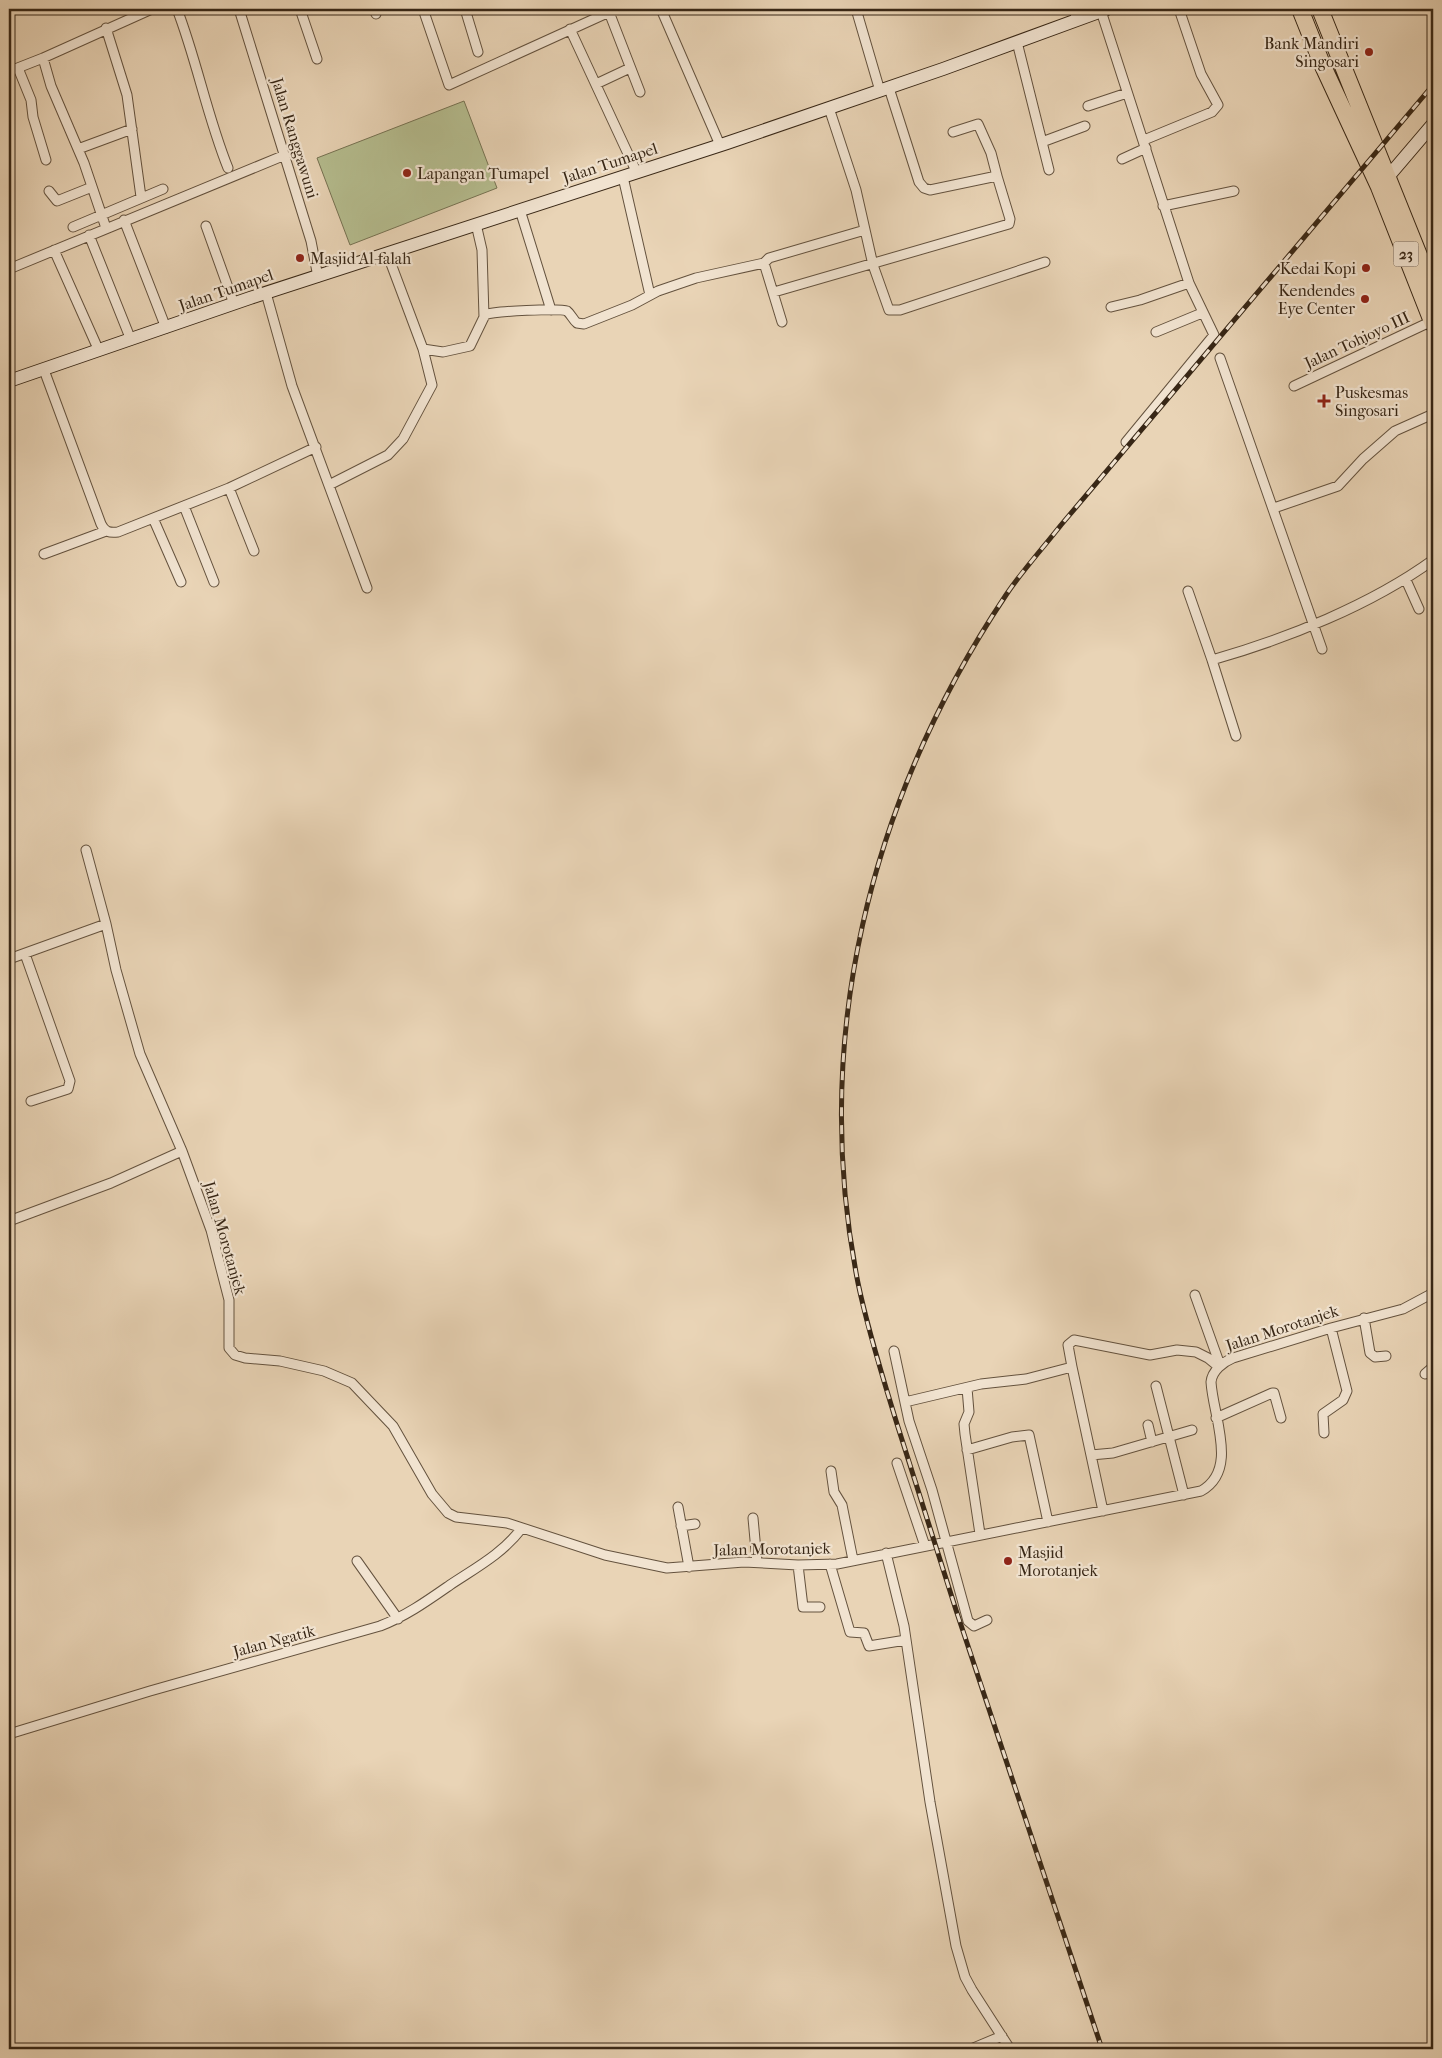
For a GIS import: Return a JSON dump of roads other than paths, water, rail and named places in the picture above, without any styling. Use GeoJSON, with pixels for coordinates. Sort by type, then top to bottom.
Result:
{"type":"FeatureCollection","features":[{"type":"Feature","properties":{"kind":"highway","name":"23"},"geometry":{"type":"LineString","coordinates":[[1300,9],[1322,64],[1379,187],[1433,322]]}},
{"type":"Feature","properties":{"kind":"highway","name":"23"},"geometry":{"type":"LineString","coordinates":[[1320,9],[1433,290]]}},
{"type":"Feature","properties":{"kind":"highway"},"geometry":{"type":"LineString","coordinates":[[1322,64],[1340,57]]}},
{"type":"Feature","properties":{"kind":"street"},"geometry":{"type":"LineString","coordinates":[[46,160],[32,117],[31,100],[13,68],[43,58],[138,11],[152,9]]}},
{"type":"Feature","properties":{"kind":"street"},"geometry":{"type":"LineString","coordinates":[[176,9],[192,48],[216,138],[228,168]]}},
{"type":"Feature","properties":{"kind":"street","name":"Jalan Ranggawuni"},"geometry":{"type":"LineString","coordinates":[[239,9],[311,241],[318,277]]}},
{"type":"Feature","properties":{"kind":"street"},"geometry":{"type":"LineString","coordinates":[[300,9],[317,60]]}},
{"type":"Feature","properties":{"kind":"street"},"geometry":{"type":"LineString","coordinates":[[423,9],[449,85],[570,30],[597,12],[612,11],[630,68],[640,92]]}},
{"type":"Feature","properties":{"kind":"street"},"geometry":{"type":"LineString","coordinates":[[465,9],[478,52]]}},
{"type":"Feature","properties":{"kind":"street"},"geometry":{"type":"LineString","coordinates":[[661,9],[720,145]]}},
{"type":"Feature","properties":{"kind":"street"},"geometry":{"type":"LineString","coordinates":[[856,9],[919,182],[924,188],[930,190],[997,176]]}},
{"type":"Feature","properties":{"kind":"street"},"geometry":{"type":"LineString","coordinates":[[1122,159],[1145,144],[1212,112],[1218,106],[1202,74],[1179,9]]}},
{"type":"Feature","properties":{"kind":"street"},"geometry":{"type":"LineString","coordinates":[[1104,10],[1127,93],[1145,144],[1163,206],[1189,283],[1214,336],[1126,442]]}},
{"type":"Feature","properties":{"kind":"street","name":"Jalan Tumapel"},"geometry":{"type":"LineString","coordinates":[[9,381],[266,293],[829,108],[1017,42],[1076,14],[1104,10]]}},
{"type":"Feature","properties":{"kind":"street"},"geometry":{"type":"LineString","coordinates":[[106,28],[127,95],[141,198]]}},
{"type":"Feature","properties":{"kind":"street"},"geometry":{"type":"LineString","coordinates":[[570,30],[636,171]]}},
{"type":"Feature","properties":{"kind":"street"},"geometry":{"type":"LineString","coordinates":[[1017,42],[1049,170]]}},
{"type":"Feature","properties":{"kind":"street"},"geometry":{"type":"LineString","coordinates":[[43,58],[104,222]]}},
{"type":"Feature","properties":{"kind":"street"},"geometry":{"type":"LineString","coordinates":[[596,84],[630,68]]}},
{"type":"Feature","properties":{"kind":"street"},"geometry":{"type":"LineString","coordinates":[[1088,106],[1127,93]]}},
{"type":"Feature","properties":{"kind":"street"},"geometry":{"type":"LineString","coordinates":[[829,108],[856,190],[873,265],[887,308],[893,311],[1045,262]]}},
{"type":"Feature","properties":{"kind":"street"},"geometry":{"type":"LineString","coordinates":[[774,292],[1006,227],[1010,219],[991,153],[978,124],[953,132]]}},
{"type":"Feature","properties":{"kind":"street"},"geometry":{"type":"LineString","coordinates":[[1387,178],[1433,124]]}},
{"type":"Feature","properties":{"kind":"street"},"geometry":{"type":"LineString","coordinates":[[1042,142],[1085,126]]}},
{"type":"Feature","properties":{"kind":"street"},"geometry":{"type":"LineString","coordinates":[[78,149],[132,129]]}},
{"type":"Feature","properties":{"kind":"street"},"geometry":{"type":"LineString","coordinates":[[73,226],[124,220],[285,153]]}},
{"type":"Feature","properties":{"kind":"street"},"geometry":{"type":"LineString","coordinates":[[623,177],[650,295]]}},
{"type":"Feature","properties":{"kind":"street"},"geometry":{"type":"LineString","coordinates":[[49,190],[53,199],[57,201],[92,187]]}},
{"type":"Feature","properties":{"kind":"street"},"geometry":{"type":"LineString","coordinates":[[9,269],[89,235],[104,222],[141,198],[163,189]]}},
{"type":"Feature","properties":{"kind":"street"},"geometry":{"type":"LineString","coordinates":[[1163,206],[1234,191]]}},
{"type":"Feature","properties":{"kind":"street"},"geometry":{"type":"LineString","coordinates":[[520,210],[551,310]]}},
{"type":"Feature","properties":{"kind":"street"},"geometry":{"type":"LineString","coordinates":[[124,220],[166,328]]}},
{"type":"Feature","properties":{"kind":"street"},"geometry":{"type":"LineString","coordinates":[[423,349],[443,352],[470,346],[484,317],[482,250],[476,224]]}},
{"type":"Feature","properties":{"kind":"street"},"geometry":{"type":"LineString","coordinates":[[206,226],[234,304]]}},
{"type":"Feature","properties":{"kind":"street"},"geometry":{"type":"LineString","coordinates":[[484,317],[499,311],[566,311],[577,323],[584,324],[650,295],[696,278],[764,263],[769,258],[865,230]]}},
{"type":"Feature","properties":{"kind":"street"},"geometry":{"type":"LineString","coordinates":[[89,235],[131,340]]}},
{"type":"Feature","properties":{"kind":"street"},"geometry":{"type":"LineString","coordinates":[[54,250],[99,351]]}},
{"type":"Feature","properties":{"kind":"street"},"geometry":{"type":"LineString","coordinates":[[329,485],[388,455],[402,439],[432,385],[423,349],[387,253]]}},
{"type":"Feature","properties":{"kind":"street"},"geometry":{"type":"LineString","coordinates":[[764,263],[782,322]]}},
{"type":"Feature","properties":{"kind":"street"},"geometry":{"type":"LineString","coordinates":[[1111,307],[1140,300],[1189,283]]}},
{"type":"Feature","properties":{"kind":"street"},"geometry":{"type":"LineString","coordinates":[[266,293],[292,386],[368,588]]}},
{"type":"Feature","properties":{"kind":"street"},"geometry":{"type":"LineString","coordinates":[[1156,332],[1202,313]]}},
{"type":"Feature","properties":{"kind":"street","name":"Jalan Tohjoyo III"},"geometry":{"type":"LineString","coordinates":[[1294,386],[1433,322]]}},
{"type":"Feature","properties":{"kind":"street"},"geometry":{"type":"LineString","coordinates":[[1220,358],[1322,649]]}},
{"type":"Feature","properties":{"kind":"street"},"geometry":{"type":"LineString","coordinates":[[44,370],[101,524],[106,531]]}},
{"type":"Feature","properties":{"kind":"street"},"geometry":{"type":"LineString","coordinates":[[1274,508],[1338,486],[1362,459],[1395,431],[1433,414]]}},
{"type":"Feature","properties":{"kind":"street"},"geometry":{"type":"LineString","coordinates":[[44,554],[106,531],[118,532],[230,488],[316,446]]}},
{"type":"Feature","properties":{"kind":"street"},"geometry":{"type":"LineString","coordinates":[[230,488],[254,551]]}},
{"type":"Feature","properties":{"kind":"street"},"geometry":{"type":"LineString","coordinates":[[184,506],[214,582]]}},
{"type":"Feature","properties":{"kind":"street"},"geometry":{"type":"LineString","coordinates":[[153,518],[181,582]]}},
{"type":"Feature","properties":{"kind":"street"},"geometry":{"type":"LineString","coordinates":[[1212,660],[1314,626],[1406,580],[1433,560]]}},
{"type":"Feature","properties":{"kind":"street"},"geometry":{"type":"LineString","coordinates":[[1406,580],[1420,609]]}},
{"type":"Feature","properties":{"kind":"street"},"geometry":{"type":"LineString","coordinates":[[1188,591],[1236,736]]}},
{"type":"Feature","properties":{"kind":"street","name":"Jalan Morotanjek"},"geometry":{"type":"LineString","coordinates":[[86,850],[106,924],[118,979],[140,1054],[182,1151],[211,1230],[229,1300],[229,1348],[235,1355],[245,1358],[280,1361],[324,1371],[352,1383],[393,1426],[432,1494],[448,1513],[456,1517],[501,1522],[605,1554],[667,1568],[756,1562],[798,1565],[830,1564],[854,1560],[1184,1495],[1208,1487],[1214,1482],[1222,1465],[1211,1382],[1212,1377],[1220,1366],[1233,1358],[1364,1318],[1403,1309],[1433,1294]]}},
{"type":"Feature","properties":{"kind":"street"},"geometry":{"type":"LineString","coordinates":[[9,959],[106,924]]}},
{"type":"Feature","properties":{"kind":"street"},"geometry":{"type":"LineString","coordinates":[[25,954],[70,1081],[68,1089],[31,1101]]}},
{"type":"Feature","properties":{"kind":"street"},"geometry":{"type":"LineString","coordinates":[[9,1221],[111,1183],[182,1151]]}},
{"type":"Feature","properties":{"kind":"street"},"geometry":{"type":"LineString","coordinates":[[1195,1295],[1220,1366]]}},
{"type":"Feature","properties":{"kind":"street"},"geometry":{"type":"LineString","coordinates":[[1364,1318],[1370,1353],[1375,1357],[1386,1356]]}},
{"type":"Feature","properties":{"kind":"street"},"geometry":{"type":"LineString","coordinates":[[1324,1433],[1323,1414],[1343,1400],[1347,1391],[1331,1328]]}},
{"type":"Feature","properties":{"kind":"street"},"geometry":{"type":"LineString","coordinates":[[1103,1511],[1072,1367],[1068,1345],[1070,1341],[1076,1340],[1150,1355],[1177,1350],[1196,1352],[1220,1366]]}},
{"type":"Feature","properties":{"kind":"street"},"geometry":{"type":"LineString","coordinates":[[894,1351],[905,1402],[968,1620],[974,1626],[986,1620]]}},
{"type":"Feature","properties":{"kind":"street"},"geometry":{"type":"LineString","coordinates":[[905,1402],[981,1384],[1026,1380],[1072,1367]]}},
{"type":"Feature","properties":{"kind":"street"},"geometry":{"type":"LineString","coordinates":[[1425,1374],[1433,1367]]}},
{"type":"Feature","properties":{"kind":"street"},"geometry":{"type":"LineString","coordinates":[[1156,1386],[1184,1495]]}},
{"type":"Feature","properties":{"kind":"street"},"geometry":{"type":"LineString","coordinates":[[966,1388],[969,1412],[964,1424],[980,1534]]}},
{"type":"Feature","properties":{"kind":"street"},"geometry":{"type":"LineString","coordinates":[[1216,1418],[1272,1392],[1274,1393],[1281,1418]]}},
{"type":"Feature","properties":{"kind":"street"},"geometry":{"type":"LineString","coordinates":[[1148,1426],[1152,1442]]}},
{"type":"Feature","properties":{"kind":"street"},"geometry":{"type":"LineString","coordinates":[[1091,1455],[1106,1454],[1192,1430]]}},
{"type":"Feature","properties":{"kind":"street"},"geometry":{"type":"LineString","coordinates":[[968,1450],[1012,1437],[1029,1435],[1048,1522]]}},
{"type":"Feature","properties":{"kind":"street"},"geometry":{"type":"LineString","coordinates":[[897,1463],[925,1546]]}},
{"type":"Feature","properties":{"kind":"street"},"geometry":{"type":"LineString","coordinates":[[831,1471],[837,1498],[842,1505],[854,1560]]}},
{"type":"Feature","properties":{"kind":"street"},"geometry":{"type":"LineString","coordinates":[[678,1507],[689,1567]]}},
{"type":"Feature","properties":{"kind":"street"},"geometry":{"type":"LineString","coordinates":[[753,1518],[756,1562]]}},
{"type":"Feature","properties":{"kind":"street"},"geometry":{"type":"LineString","coordinates":[[681,1526],[695,1524]]}},
{"type":"Feature","properties":{"kind":"street","name":"Jalan Ngatik"},"geometry":{"type":"LineString","coordinates":[[9,1734],[150,1691],[334,1640],[398,1619],[492,1560],[510,1544],[522,1528]]}},
{"type":"Feature","properties":{"kind":"street"},"geometry":{"type":"LineString","coordinates":[[886,1553],[904,1626],[930,1802],[956,1946],[963,1970],[972,1990],[1010,2049]]}},
{"type":"Feature","properties":{"kind":"street"},"geometry":{"type":"LineString","coordinates":[[357,1561],[398,1619]]}},
{"type":"Feature","properties":{"kind":"street"},"geometry":{"type":"LineString","coordinates":[[830,1564],[850,1632],[864,1633],[869,1646],[906,1639]]}},
{"type":"Feature","properties":{"kind":"street"},"geometry":{"type":"LineString","coordinates":[[798,1565],[803,1607],[820,1607]]}},
{"type":"Feature","properties":{"kind":"street"},"geometry":{"type":"LineString","coordinates":[[971,2049],[1002,2036]]}},
{"type":"Feature","properties":{"kind":"railway"},"geometry":{"type":"LineString","coordinates":[[1102,2049],[956,1610],[866,1319],[858,1283],[845,1192],[842,1102],[848,1013],[863,925],[886,839],[918,755],[958,673],[1006,595],[1061,525],[1433,85]]}},
{"type":"Feature","properties":{"kind":"place","name":"Bank Mandiri Singosari"},"geometry":{"type":"Point","coordinates":[1369,52]}},
{"type":"Feature","properties":{"kind":"place","name":"Lapangan Tumapel"},"geometry":{"type":"Point","coordinates":[407,173]}},
{"type":"Feature","properties":{"kind":"place","name":"Masjid Al-falah"},"geometry":{"type":"Point","coordinates":[300,258]}},
{"type":"Feature","properties":{"kind":"place","name":"Kedai Kopi"},"geometry":{"type":"Point","coordinates":[1366,268]}},
{"type":"Feature","properties":{"kind":"place","name":"Kendendes Eye Center"},"geometry":{"type":"Point","coordinates":[1365,299]}},
{"type":"Feature","properties":{"kind":"place","name":"Puskesmas Singosari"},"geometry":{"type":"Point","coordinates":[1324,401]}},
{"type":"Feature","properties":{"kind":"place","name":"Masjid Morotanjek"},"geometry":{"type":"Point","coordinates":[1008,1561]}}]}
